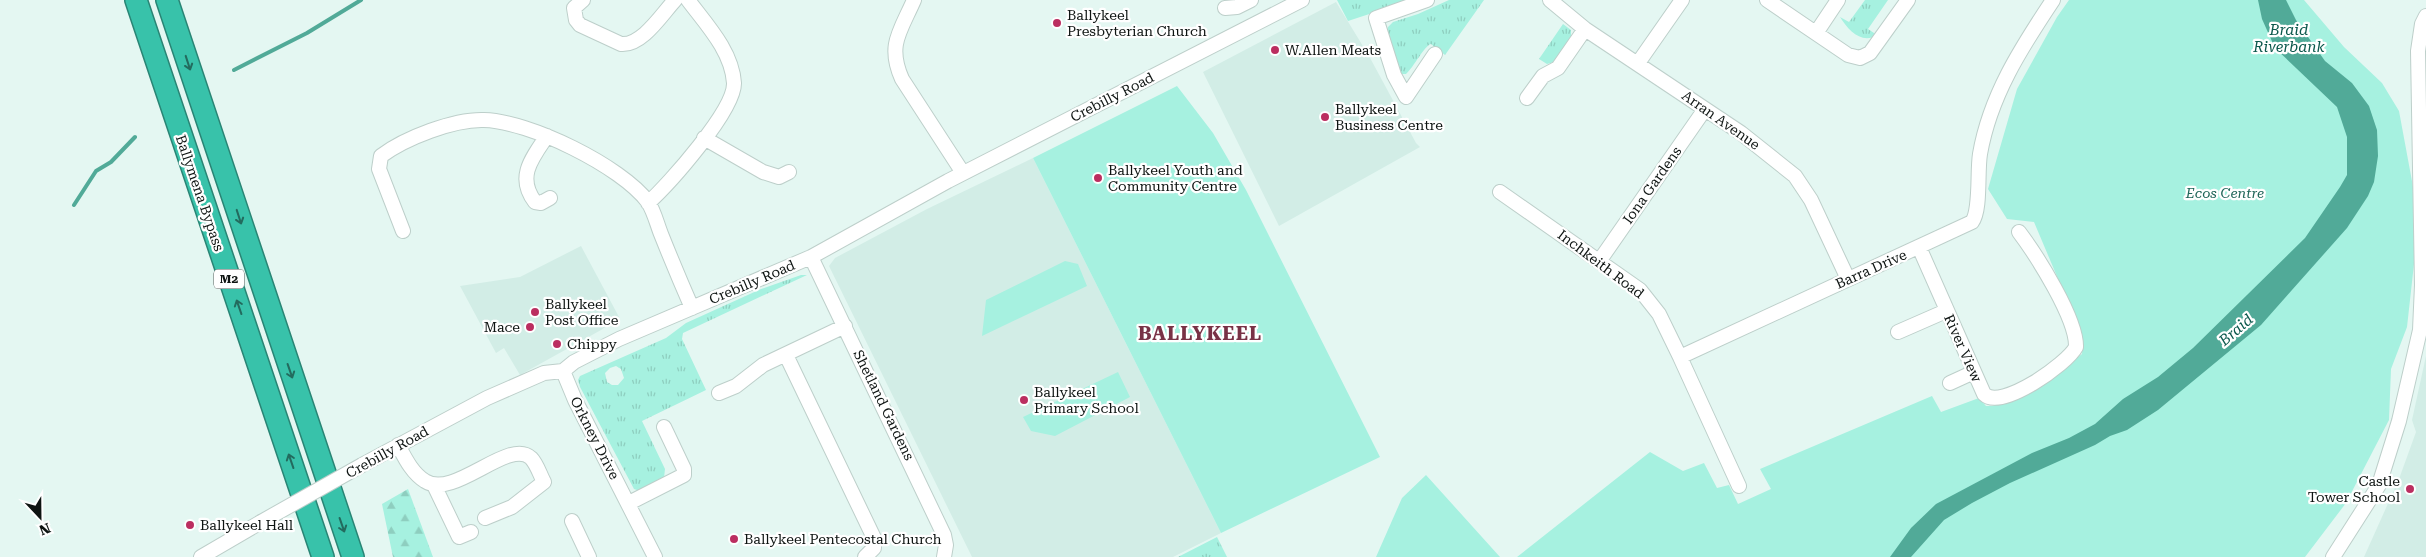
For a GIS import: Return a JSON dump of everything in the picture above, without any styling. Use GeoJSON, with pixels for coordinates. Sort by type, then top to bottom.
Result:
{"type":"FeatureCollection","features":[{"type":"Feature","properties":{"kind":"highway","name":"M2"},"geometry":{"type":"LineString","coordinates":[[130,0],[190,164]]}},
{"type":"Feature","properties":{"kind":"highway","name":"Ballymena Bypass"},"geometry":{"type":"LineString","coordinates":[[136,0],[323,557]]}},
{"type":"Feature","properties":{"kind":"highway","name":"Ballymena Bypass"},"geometry":{"type":"LineString","coordinates":[[168,0],[353,557]]}},
{"type":"Feature","properties":{"kind":"street"},"geometry":{"type":"LineString","coordinates":[[583,0],[574,8],[576,20],[580,25],[627,45],[640,38],[676,0]]}},
{"type":"Feature","properties":{"kind":"street"},"geometry":{"type":"LineString","coordinates":[[648,203],[666,187],[704,138],[730,98],[734,81],[723,50],[688,0]]}},
{"type":"Feature","properties":{"kind":"street"},"geometry":{"type":"LineString","coordinates":[[914,0],[893,50],[895,64],[902,79],[963,173]]}},
{"type":"Feature","properties":{"kind":"street"},"geometry":{"type":"LineString","coordinates":[[1225,8],[1237,7],[1251,0]]}},
{"type":"Feature","properties":{"kind":"street","name":"Crebilly Road"},"geometry":{"type":"LineString","coordinates":[[201,557],[362,465],[487,398],[544,373],[563,371],[574,362],[619,339],[811,256],[963,173],[1302,0]]}},
{"type":"Feature","properties":{"kind":"street"},"geometry":{"type":"LineString","coordinates":[[1426,0],[1376,18],[1394,75],[1406,97],[1434,54]]}},
{"type":"Feature","properties":{"kind":"street","name":"Arran Avenue"},"geometry":{"type":"LineString","coordinates":[[1550,0],[1585,28],[1741,133],[1801,181],[1848,279]]}},
{"type":"Feature","properties":{"kind":"street"},"geometry":{"type":"LineString","coordinates":[[1638,63],[1682,0]]}},
{"type":"Feature","properties":{"kind":"street"},"geometry":{"type":"LineString","coordinates":[[1767,0],[1854,58],[1870,53],[1908,0]]}},
{"type":"Feature","properties":{"kind":"street"},"geometry":{"type":"LineString","coordinates":[[1816,33],[1838,0]]}},
{"type":"Feature","properties":{"kind":"street","name":"Barra Drive"},"geometry":{"type":"LineString","coordinates":[[1680,357],[1968,225],[1975,217],[1978,208],[1980,158],[1990,115],[2010,68],[2054,0]]}},
{"type":"Feature","properties":{"kind":"street"},"geometry":{"type":"LineString","coordinates":[[2333,557],[2379,485],[2399,421],[2422,313],[2418,51],[2425,21]]}},
{"type":"Feature","properties":{"kind":"street"},"geometry":{"type":"LineString","coordinates":[[1527,98],[1543,76],[1558,68],[1585,28]]}},
{"type":"Feature","properties":{"kind":"street","name":"Iona Gardens"},"geometry":{"type":"LineString","coordinates":[[1600,260],[1705,109]]}},
{"type":"Feature","properties":{"kind":"street"},"geometry":{"type":"LineString","coordinates":[[403,231],[379,168],[379,160],[386,152],[412,139],[468,121],[500,122],[547,136],[600,163],[626,180],[648,203],[692,308]]}},
{"type":"Feature","properties":{"kind":"street"},"geometry":{"type":"LineString","coordinates":[[547,136],[530,161],[525,173],[525,183],[535,202],[541,203],[550,198]]}},
{"type":"Feature","properties":{"kind":"street"},"geometry":{"type":"LineString","coordinates":[[704,138],[763,172],[779,177],[789,172]]}},
{"type":"Feature","properties":{"kind":"street","name":"Inchkeith Road"},"geometry":{"type":"LineString","coordinates":[[1500,192],[1600,260],[1649,299],[1680,357]]}},
{"type":"Feature","properties":{"kind":"street","name":"River View"},"geometry":{"type":"LineString","coordinates":[[1919,247],[1986,397],[2000,397],[2025,388],[2049,372],[2072,353],[2076,347],[2072,328],[2046,270],[2019,232]]}},
{"type":"Feature","properties":{"kind":"street","name":"Shetland Gardens"},"geometry":{"type":"LineString","coordinates":[[811,256],[944,535],[946,545],[944,557]]}},
{"type":"Feature","properties":{"kind":"street"},"geometry":{"type":"LineString","coordinates":[[1898,332],[1946,311]]}},
{"type":"Feature","properties":{"kind":"street"},"geometry":{"type":"LineString","coordinates":[[720,393],[736,386],[764,365],[845,326]]}},
{"type":"Feature","properties":{"kind":"street"},"geometry":{"type":"LineString","coordinates":[[786,355],[874,538],[874,548],[865,557]]}},
{"type":"Feature","properties":{"kind":"street"},"geometry":{"type":"LineString","coordinates":[[1680,357],[1739,486]]}},
{"type":"Feature","properties":{"kind":"street","name":"Orkney Drive"},"geometry":{"type":"LineString","coordinates":[[563,371],[655,557]]}},
{"type":"Feature","properties":{"kind":"street"},"geometry":{"type":"LineString","coordinates":[[1950,383],[1974,372]]}},
{"type":"Feature","properties":{"kind":"street"},"geometry":{"type":"LineString","coordinates":[[629,504],[685,474],[664,427]]}},
{"type":"Feature","properties":{"kind":"street"},"geometry":{"type":"LineString","coordinates":[[398,445],[417,475],[434,485],[459,538],[471,532]]}},
{"type":"Feature","properties":{"kind":"street"},"geometry":{"type":"LineString","coordinates":[[434,485],[448,484],[513,454],[525,454],[532,459],[544,482],[512,506],[485,518]]}},
{"type":"Feature","properties":{"kind":"street"},"geometry":{"type":"LineString","coordinates":[[572,521],[589,557]]}},
{"type":"Feature","properties":{"kind":"shaded area"},"geometry":{"type":"Polygon","coordinates":[[[1336,2],[1420,147],[1279,226],[1203,72],[1336,2]]]}},
{"type":"Feature","properties":{"kind":"shaded area","name":"Ballykeel Primary School"},"geometry":{"type":"Polygon","coordinates":[[[1033,158],[1221,533],[1173,557],[972,557],[829,266],[835,258],[927,209],[1033,158]]]}},
{"type":"Feature","properties":{"kind":"shaded area"},"geometry":{"type":"Polygon","coordinates":[[[581,246],[619,317],[601,330],[520,375],[504,348],[496,353],[460,286],[520,277],[581,246]]]}},
{"type":"Feature","properties":{"kind":"shaded area","name":"Castle Tower School"},"geometry":{"type":"Polygon","coordinates":[[[2426,356],[2426,557],[2364,557],[2399,479],[2416,432],[2412,420],[2426,356]]]}},
{"type":"Feature","properties":{"kind":"green space"},"geometry":{"type":"Polygon","coordinates":[[[1337,0],[1412,0],[1348,21],[1337,0]]]}},
{"type":"Feature","properties":{"kind":"green space"},"geometry":{"type":"Polygon","coordinates":[[[1449,0],[1484,0],[1445,55],[1431,44],[1406,74],[1400,74],[1386,34],[1388,27],[1393,22],[1418,14],[1449,0]]]}},
{"type":"Feature","properties":{"kind":"green space"},"geometry":{"type":"Polygon","coordinates":[[[1865,0],[1888,0],[1868,29],[1877,35],[1871,38],[1856,35],[1840,17],[1849,22],[1865,0]]]}},
{"type":"Feature","properties":{"kind":"green space","name":"Ecos Centre"},"geometry":{"type":"Polygon","coordinates":[[[2069,0],[2304,0],[2344,47],[2382,83],[2399,111],[2419,219],[2407,327],[2391,369],[2389,420],[2346,503],[2305,557],[1517,557],[1650,452],[1683,471],[1704,463],[1717,488],[1729,485],[1738,504],[1771,489],[1760,469],[1932,396],[1941,412],[1979,398],[1986,406],[1992,406],[2038,389],[2082,354],[2083,338],[2034,222],[2007,219],[1988,189],[2017,89],[2057,17],[2069,0]]]}},
{"type":"Feature","properties":{"kind":"green space"},"geometry":{"type":"Polygon","coordinates":[[[1563,24],[1571,30],[1571,38],[1554,62],[1547,64],[1539,59],[1563,24]]]}},
{"type":"Feature","properties":{"kind":"green space"},"geometry":{"type":"Polygon","coordinates":[[[1177,86],[1213,133],[1246,190],[1380,457],[1221,533],[1033,158],[1177,86]]]}},
{"type":"Feature","properties":{"kind":"green space"},"geometry":{"type":"Polygon","coordinates":[[[1065,261],[1078,264],[1087,286],[982,336],[986,300],[1065,261]]]}},
{"type":"Feature","properties":{"kind":"green space"},"geometry":{"type":"Polygon","coordinates":[[[801,275],[807,275],[683,333],[682,339],[706,390],[642,421],[665,469],[664,478],[640,491],[634,489],[580,387],[578,380],[580,376],[666,338],[686,323],[761,289],[801,275]],[[616,366],[610,368],[605,373],[607,382],[612,385],[618,385],[624,378],[621,369],[616,366]]]}},
{"type":"Feature","properties":{"kind":"green space"},"geometry":{"type":"Polygon","coordinates":[[[1118,372],[1130,397],[1055,436],[1031,431],[1023,417],[1118,372]]]}},
{"type":"Feature","properties":{"kind":"green space"},"geometry":{"type":"Polygon","coordinates":[[[1426,475],[1500,557],[1376,557],[1402,498],[1426,475]]]}},
{"type":"Feature","properties":{"kind":"green space"},"geometry":{"type":"Polygon","coordinates":[[[408,489],[433,557],[393,557],[382,504],[408,489]]]}},
{"type":"Feature","properties":{"kind":"green space"},"geometry":{"type":"Polygon","coordinates":[[[1217,537],[1227,557],[1178,557],[1217,537]]]}},
{"type":"Feature","properties":{"kind":"water","name":"Braid Riverbank"},"geometry":{"type":"Polygon","coordinates":[[[2258,0],[2286,0],[2296,20],[2325,61],[2352,83],[2369,106],[2377,130],[2378,156],[2374,182],[2368,196],[2347,228],[2261,325],[2158,410],[2127,430],[2110,436],[2095,445],[2010,483],[1972,503],[1944,520],[1911,557],[1890,557],[1911,528],[1936,504],[2032,453],[2069,438],[2095,424],[2123,399],[2158,377],[2193,348],[2305,238],[2340,187],[2347,175],[2347,137],[2337,107],[2275,48],[2262,19],[2258,0]]]}},
{"type":"Feature","properties":{"kind":"waterway"},"geometry":{"type":"LineString","coordinates":[[234,70],[307,33],[361,0]]}},
{"type":"Feature","properties":{"kind":"waterway"},"geometry":{"type":"LineString","coordinates":[[74,205],[96,171],[111,162],[135,137]]}},
{"type":"Feature","properties":{"kind":"place","name":"Ballykeel Presbyterian Church"},"geometry":{"type":"Point","coordinates":[1057,23]}},
{"type":"Feature","properties":{"kind":"place","name":"W.Allen Meats"},"geometry":{"type":"Point","coordinates":[1275,50]}},
{"type":"Feature","properties":{"kind":"place","name":"Ballykeel Business Centre"},"geometry":{"type":"Point","coordinates":[1325,117]}},
{"type":"Feature","properties":{"kind":"place","name":"Ballykeel Youth and Community Centre"},"geometry":{"type":"Point","coordinates":[1098,178]}},
{"type":"Feature","properties":{"kind":"place","name":"Ballykeel Post Office"},"geometry":{"type":"Point","coordinates":[535,312]}},
{"type":"Feature","properties":{"kind":"place","name":"Mace"},"geometry":{"type":"Point","coordinates":[530,327]}},
{"type":"Feature","properties":{"kind":"place","name":"Chippy"},"geometry":{"type":"Point","coordinates":[557,344]}},
{"type":"Feature","properties":{"kind":"place","name":"Ballykeel Primary School"},"geometry":{"type":"Point","coordinates":[1024,400]}},
{"type":"Feature","properties":{"kind":"place","name":"Castle Tower School"},"geometry":{"type":"Point","coordinates":[2410,489]}},
{"type":"Feature","properties":{"kind":"place","name":"Ballykeel Hall"},"geometry":{"type":"Point","coordinates":[190,525]}},
{"type":"Feature","properties":{"kind":"place","name":"Ballykeel Pentecostal Church"},"geometry":{"type":"Point","coordinates":[734,539]}},
{"type":"Feature","properties":{"kind":"district","name":"BALLYKEEL"},"geometry":{"type":"Point","coordinates":[1200,333]}},
{"type":"Feature","properties":{"kind":"water label","name":"Braid"},"geometry":{"type":"Point","coordinates":[2236,330]}}]}
